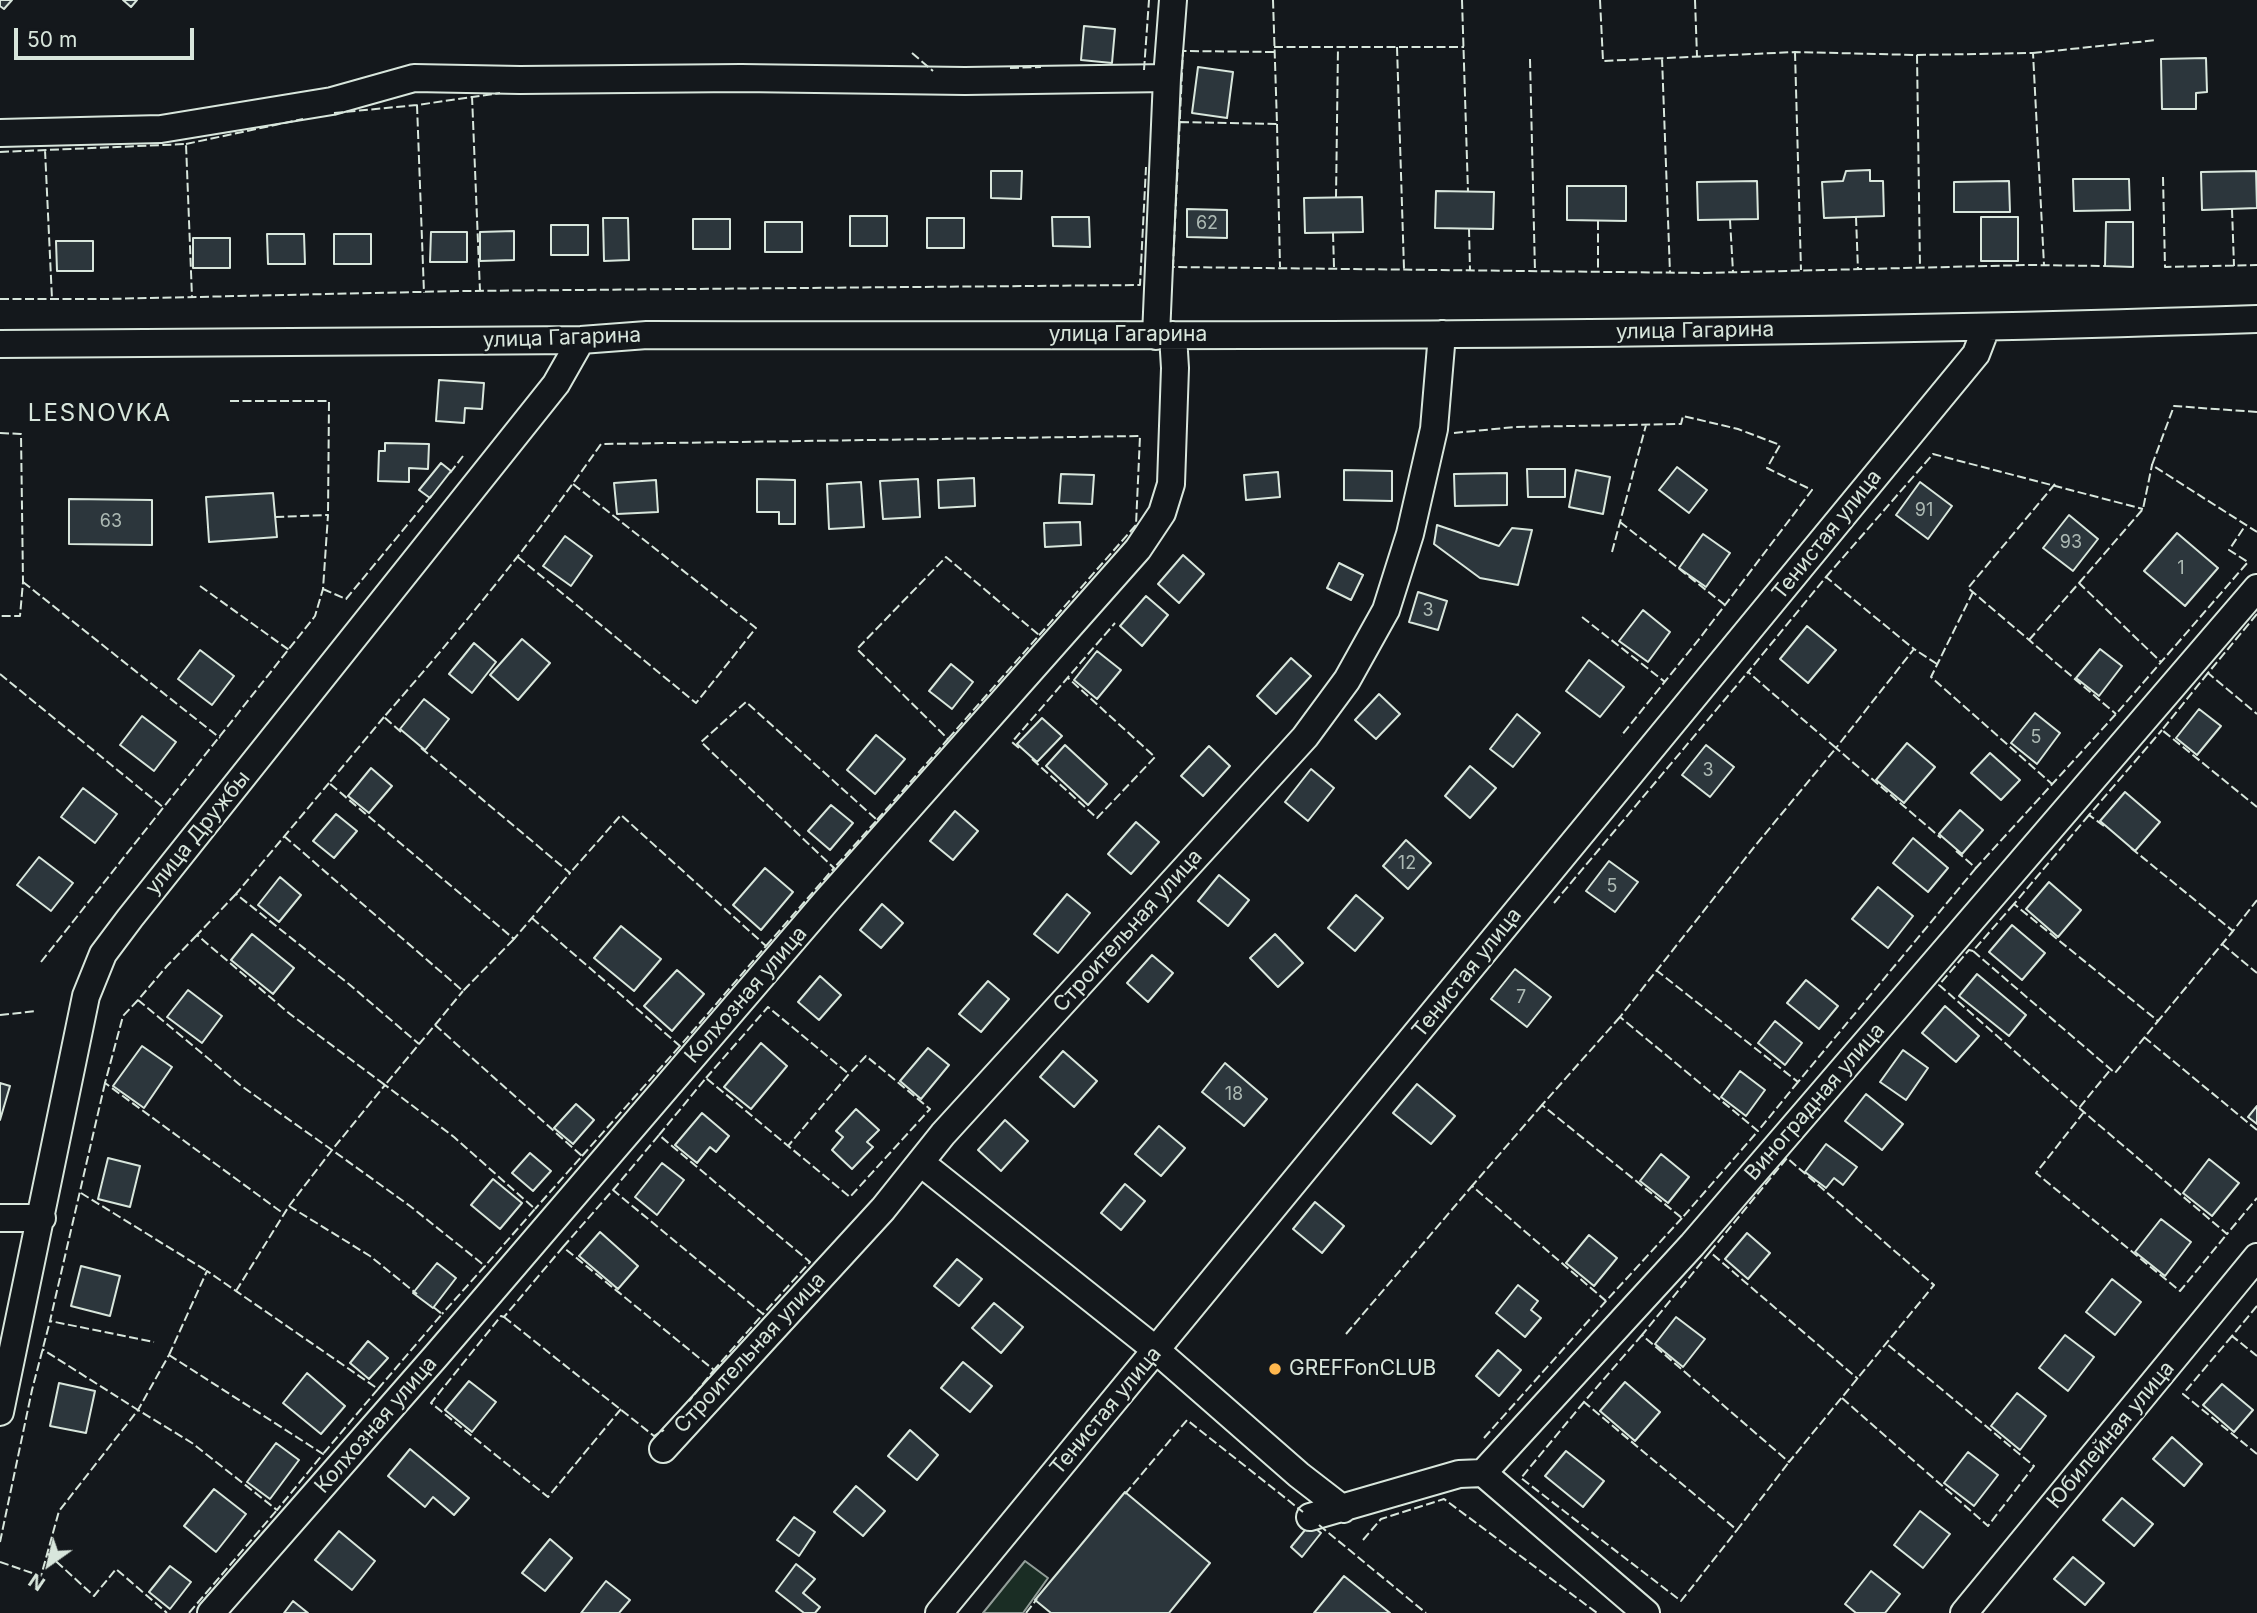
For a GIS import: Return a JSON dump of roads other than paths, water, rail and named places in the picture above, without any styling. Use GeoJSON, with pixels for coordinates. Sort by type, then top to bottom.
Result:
{"type":"FeatureCollection","features":[{"type":"Feature","properties":{"kind":"street","name":"Колхозная улица"},"geometry":{"type":"LineString","coordinates":[[211,1613],[436,1356],[827,900],[1138,549],[1162,513],[1171,484],[1175,368],[1164,335],[1167,78],[1173,0]]}},
{"type":"Feature","properties":{"kind":"street"},"geometry":{"type":"LineString","coordinates":[[0,133],[160,129],[332,101],[414,78],[965,81],[1167,78]]}},
{"type":"Feature","properties":{"kind":"street","name":"улица Гагарина"},"geometry":{"type":"LineString","coordinates":[[0,344],[581,340],[647,335],[1442,334],[1986,328],[2257,319]]}},
{"type":"Feature","properties":{"kind":"street","name":"Тенистая улица"},"geometry":{"type":"LineString","coordinates":[[939,1613],[1976,354],[1986,328]]}},
{"type":"Feature","properties":{"kind":"street","name":"Строительная улица"},"geometry":{"type":"LineString","coordinates":[[663,1449],[883,1209],[943,1134],[1305,737],[1347,680],[1386,610],[1410,534],[1434,429],[1442,334]]}},
{"type":"Feature","properties":{"kind":"street","name":"улица Дружбы"},"geometry":{"type":"LineString","coordinates":[[0,1412],[86,996],[103,954],[556,384],[581,340]]}},
{"type":"Feature","properties":{"kind":"street","name":"Виноградная улица"},"geometry":{"type":"LineString","coordinates":[[1483,1473],[1692,1245],[2257,588]]}},
{"type":"Feature","properties":{"kind":"street"},"geometry":{"type":"LineString","coordinates":[[921,1163],[1156,1350],[1299,1475],[1343,1509]]}},
{"type":"Feature","properties":{"kind":"street"},"geometry":{"type":"LineString","coordinates":[[0,1219],[42,1218]]}},
{"type":"Feature","properties":{"kind":"street","name":"Юбилейная улица"},"geometry":{"type":"LineString","coordinates":[[1964,1613],[2257,1257]]}},
{"type":"Feature","properties":{"kind":"street"},"geometry":{"type":"LineString","coordinates":[[1310,1517],[1459,1474],[1483,1473],[1646,1613]]}},
{"type":"Feature","properties":{"kind":"place","name":"GREFFonCLUB"},"geometry":{"type":"Point","coordinates":[1275,1369]}},
{"type":"Feature","properties":{"kind":"district","name":"LESNOVKA"},"geometry":{"type":"Point","coordinates":[100,414]}}]}
